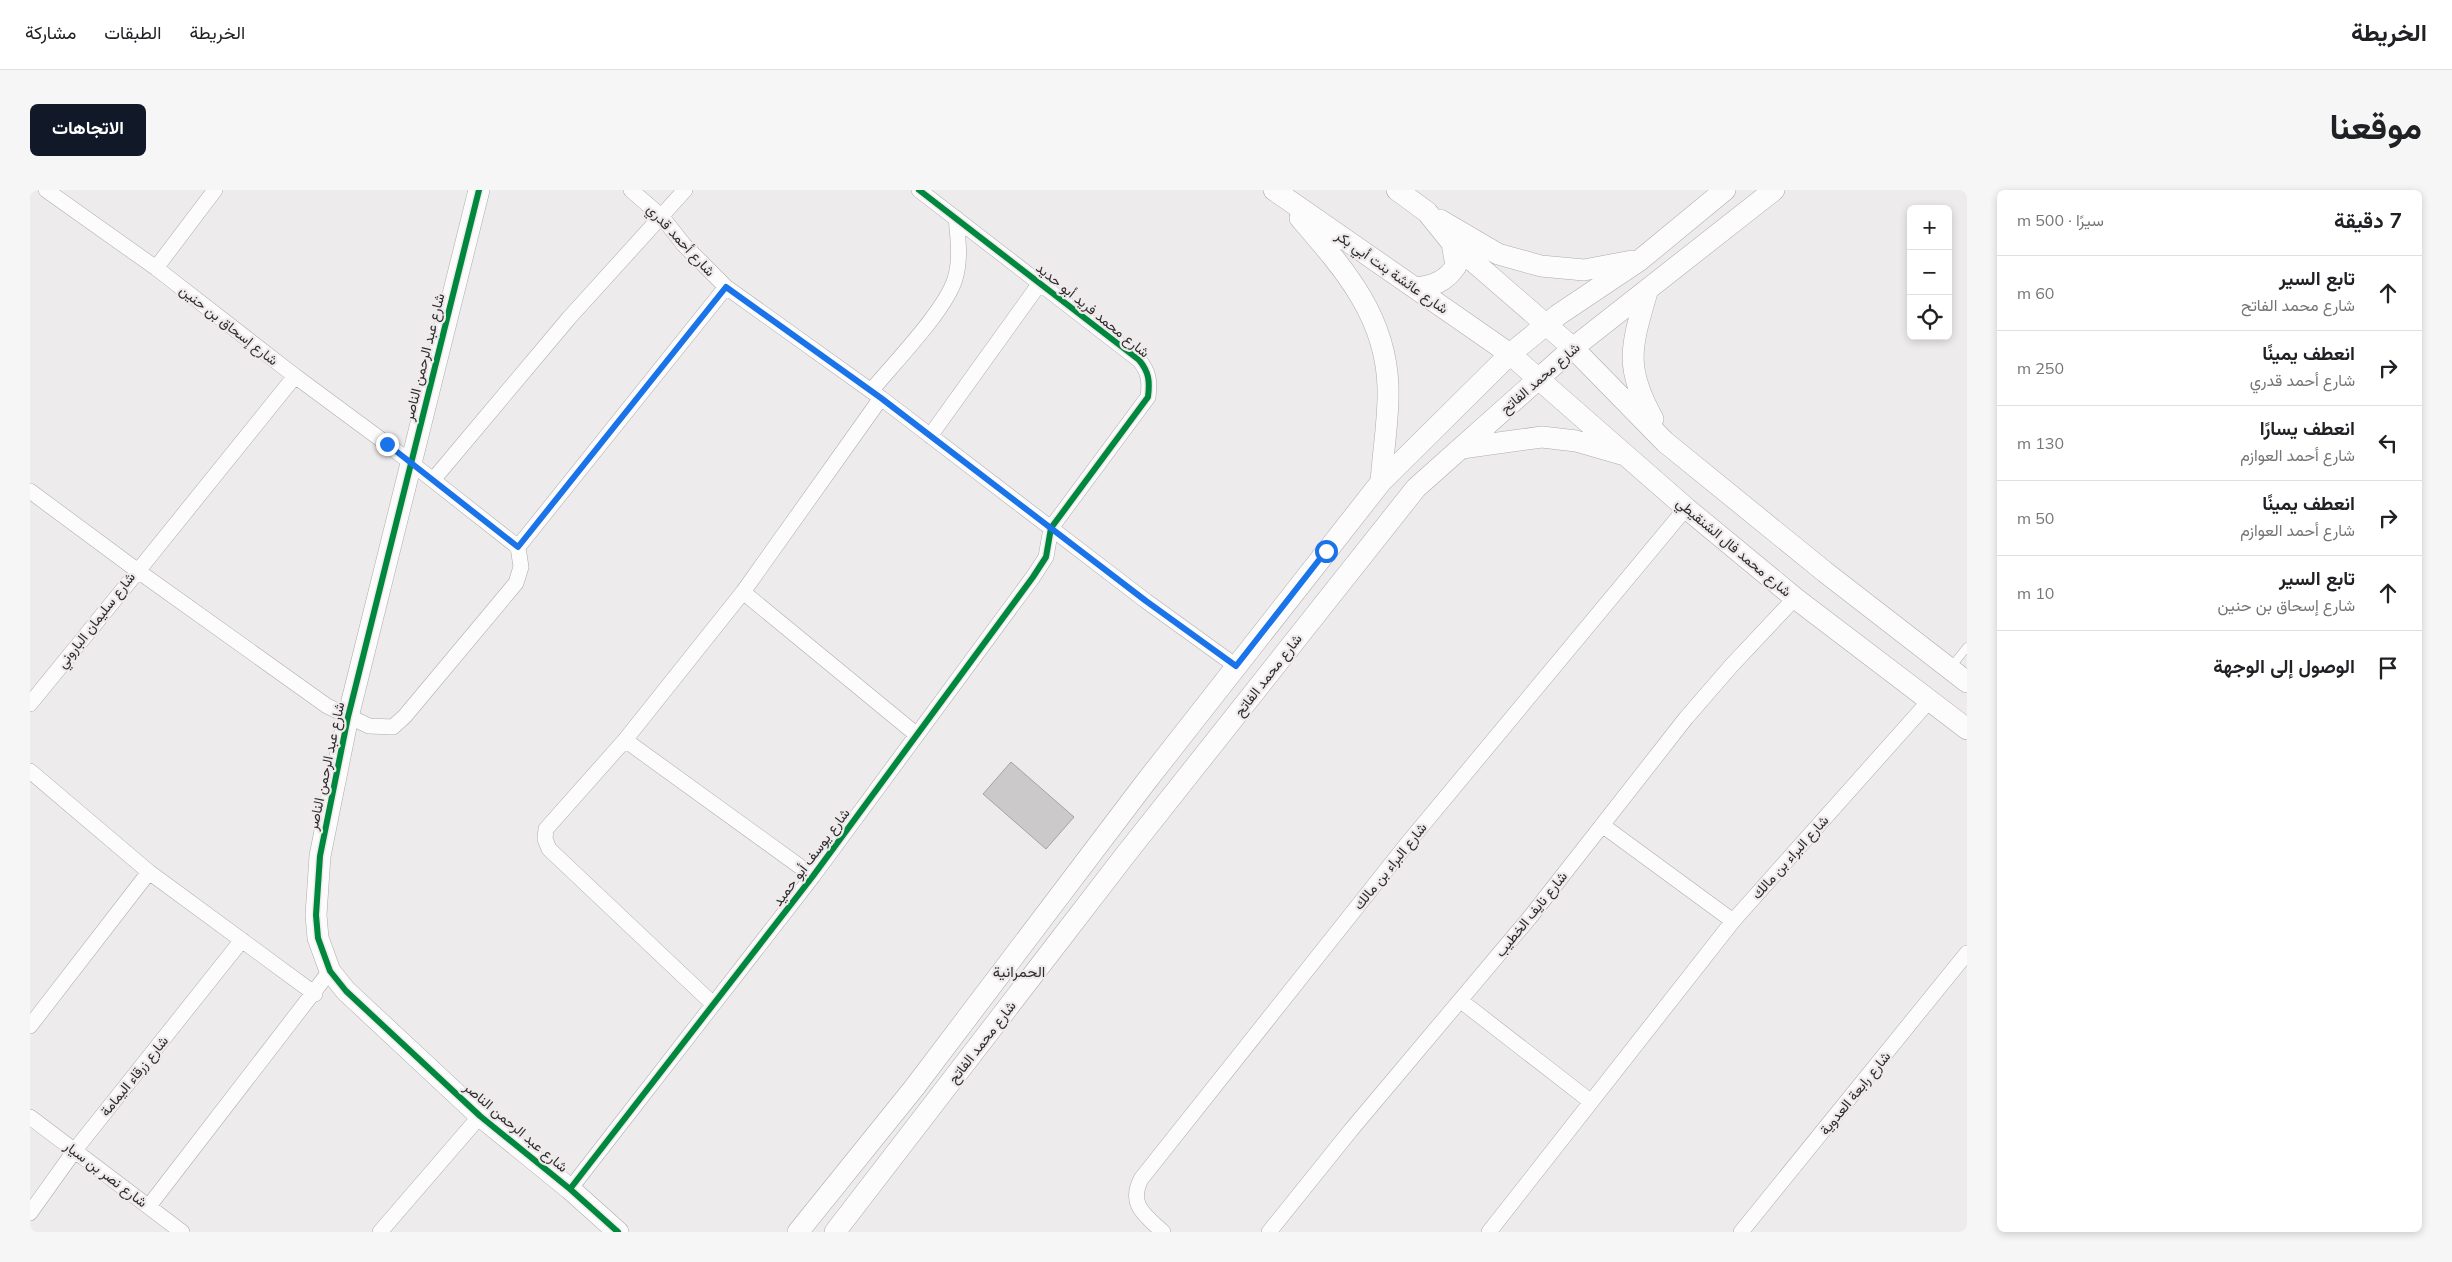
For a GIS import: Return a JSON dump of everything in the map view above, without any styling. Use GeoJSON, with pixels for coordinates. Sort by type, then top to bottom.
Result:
{"type":"FeatureCollection","features":[{"type":"Feature","properties":{"kind":"main road","name":"شارع عبد الرحمن الناصر"},"geometry":{"type":"LineString","coordinates":[[480,190],[348,717],[320,856],[316,915],[318,938],[330,971],[346,991],[480,1116],[570,1189],[618,1232]]}},
{"type":"Feature","properties":{"kind":"main road"},"geometry":{"type":"LineString","coordinates":[[1397,190],[1427,212],[1498,254],[1541,266],[1584,270],[1640,260]]}},
{"type":"Feature","properties":{"kind":"main road","name":"شارع محمد الفاتح"},"geometry":{"type":"LineString","coordinates":[[798,1232],[914,1088],[1236,666],[1381,482],[1510,354],[1546,325],[1640,260],[1725,190]]}},
{"type":"Feature","properties":{"kind":"main road","name":"شارع محمد الفاتح"},"geometry":{"type":"LineString","coordinates":[[837,1231],[1126,854],[1410,496],[1573,348],[1648,292],[1774,190]]}},
{"type":"Feature","properties":{"kind":"main road"},"geometry":{"type":"LineString","coordinates":[[1277,193],[1349,275],[1374,321],[1384,352],[1388,387],[1381,482]]}},
{"type":"Feature","properties":{"kind":"main road","name":"شارع عائشة بنت أبي بكر"},"geometry":{"type":"LineString","coordinates":[[1277,193],[1510,354]]}},
{"type":"Feature","properties":{"kind":"main road"},"geometry":{"type":"LineString","coordinates":[[1427,212],[1452,243],[1573,348],[1665,442],[1825,572],[1967,682]]}},
{"type":"Feature","properties":{"kind":"main road"},"geometry":{"type":"LineString","coordinates":[[1416,288],[1428,287],[1449,276],[1456,266],[1452,243]]}},
{"type":"Feature","properties":{"kind":"main road"},"geometry":{"type":"LineString","coordinates":[[1648,292],[1636,328],[1632,360],[1638,393],[1665,442]]}},
{"type":"Feature","properties":{"kind":"main road","name":"شارع محمد فال الشنقيطي"},"geometry":{"type":"LineString","coordinates":[[1510,354],[1686,508],[1795,598],[1967,729]]}},
{"type":"Feature","properties":{"kind":"main road"},"geometry":{"type":"LineString","coordinates":[[1462,448],[1542,437],[1576,441],[1627,456]]}},
{"type":"Feature","properties":{"kind":"street","name":"شارع إسحاق بن حنين"},"geometry":{"type":"LineString","coordinates":[[46,190],[156,268],[518,547]]}},
{"type":"Feature","properties":{"kind":"street"},"geometry":{"type":"LineString","coordinates":[[156,268],[215,190]]}},
{"type":"Feature","properties":{"kind":"street","name":"شارع أحمد قدري"},"geometry":{"type":"LineString","coordinates":[[631,190],[662,217],[684,246],[726,287],[876,395],[1236,666]]}},
{"type":"Feature","properties":{"kind":"street"},"geometry":{"type":"LineString","coordinates":[[432,480],[569,318],[685,190]]}},
{"type":"Feature","properties":{"kind":"street","name":"شارع محمد فريد أبو حديد"},"geometry":{"type":"LineString","coordinates":[[918,190],[1139,360],[1147,370],[1150,383],[1148,397],[1051,528]]}},
{"type":"Feature","properties":{"kind":"street"},"geometry":{"type":"LineString","coordinates":[[713,1004],[549,849],[545,839],[546,829],[625,740],[743,592],[876,395],[946,300],[955,278],[958,258],[956,218]]}},
{"type":"Feature","properties":{"kind":"street"},"geometry":{"type":"LineString","coordinates":[[930,436],[1040,283]]}},
{"type":"Feature","properties":{"kind":"street"},"geometry":{"type":"LineString","coordinates":[[295,376],[138,571],[327,706],[369,726],[381,728],[393,726],[405,716],[516,583],[521,567],[518,547],[726,287]]}},
{"type":"Feature","properties":{"kind":"street","name":"شارع سليمان الباروني"},"geometry":{"type":"LineString","coordinates":[[30,491],[138,571],[30,704]]}},
{"type":"Feature","properties":{"kind":"street","name":"شارع البراء بن مالك"},"geometry":{"type":"LineString","coordinates":[[1163,1232],[1141,1211],[1136,1200],[1136,1188],[1141,1178],[1407,844],[1686,508]]}},
{"type":"Feature","properties":{"kind":"street","name":"شارع يوسف أبو حميد"},"geometry":{"type":"LineString","coordinates":[[570,1189],[813,876],[1033,577],[1046,557],[1051,528]]}},
{"type":"Feature","properties":{"kind":"street"},"geometry":{"type":"LineString","coordinates":[[743,592],[917,735]]}},
{"type":"Feature","properties":{"kind":"street","name":"شارع نايف الخطيب"},"geometry":{"type":"LineString","coordinates":[[1269,1232],[1351,1130],[1531,916],[1698,705],[1795,598]]}},
{"type":"Feature","properties":{"kind":"street","name":"شارع البراء بن مالك"},"geometry":{"type":"LineString","coordinates":[[1488,1232],[1733,921],[1930,700]]}},
{"type":"Feature","properties":{"kind":"street"},"geometry":{"type":"LineString","coordinates":[[625,740],[813,876]]}},
{"type":"Feature","properties":{"kind":"street"},"geometry":{"type":"LineString","coordinates":[[30,771],[149,872],[314,994]]}},
{"type":"Feature","properties":{"kind":"street"},"geometry":{"type":"LineString","coordinates":[[1602,825],[1733,921]]}},
{"type":"Feature","properties":{"kind":"street"},"geometry":{"type":"LineString","coordinates":[[30,1026],[149,872]]}},
{"type":"Feature","properties":{"kind":"street","name":"شارع زرقاء اليمامة"},"geometry":{"type":"LineString","coordinates":[[30,1213],[75,1150],[242,940]]}},
{"type":"Feature","properties":{"kind":"street","name":"شارع رابعة العدوية"},"geometry":{"type":"LineString","coordinates":[[1741,1232],[1967,953]]}},
{"type":"Feature","properties":{"kind":"street"},"geometry":{"type":"LineString","coordinates":[[149,1206],[330,971]]}},
{"type":"Feature","properties":{"kind":"street"},"geometry":{"type":"LineString","coordinates":[[1461,1000],[1590,1101]]}},
{"type":"Feature","properties":{"kind":"street"},"geometry":{"type":"LineString","coordinates":[[380,1232],[480,1116]]}},
{"type":"Feature","properties":{"kind":"street","name":"شارع نصر بن سيار"},"geometry":{"type":"LineString","coordinates":[[30,1117],[182,1232]]}},
{"type":"Feature","properties":{"kind":"lane"},"geometry":{"type":"LineString","coordinates":[[1950,668],[1967,647]]}},
{"type":"Feature","properties":{"kind":"building"},"geometry":{"type":"Polygon","coordinates":[[[1011,762],[1074,817],[1046,849],[983,794],[1011,762]]]}},
{"type":"Feature","properties":{"kind":"cycle path"},"geometry":{"type":"LineString","coordinates":[[479,190],[348,717],[320,856],[316,915],[318,938],[330,971],[346,991],[480,1116],[570,1189],[618,1232]]}},
{"type":"Feature","properties":{"kind":"cycle path"},"geometry":{"type":"LineString","coordinates":[[570,1189],[813,876],[1033,577],[1046,557],[1051,528],[1148,397],[1148,377],[1139,360],[919,190]]}},
{"type":"Feature","properties":{"kind":"district","name":"الحمرانية"},"geometry":{"type":"Point","coordinates":[1019,971]}},
{"type":"Feature","properties":{"kind":"route"},"geometry":{"type":"LineString","coordinates":[[387,444],[518,547],[726,287],[881,398],[1146,601],[1236,666],[1326,551]]}}]}
